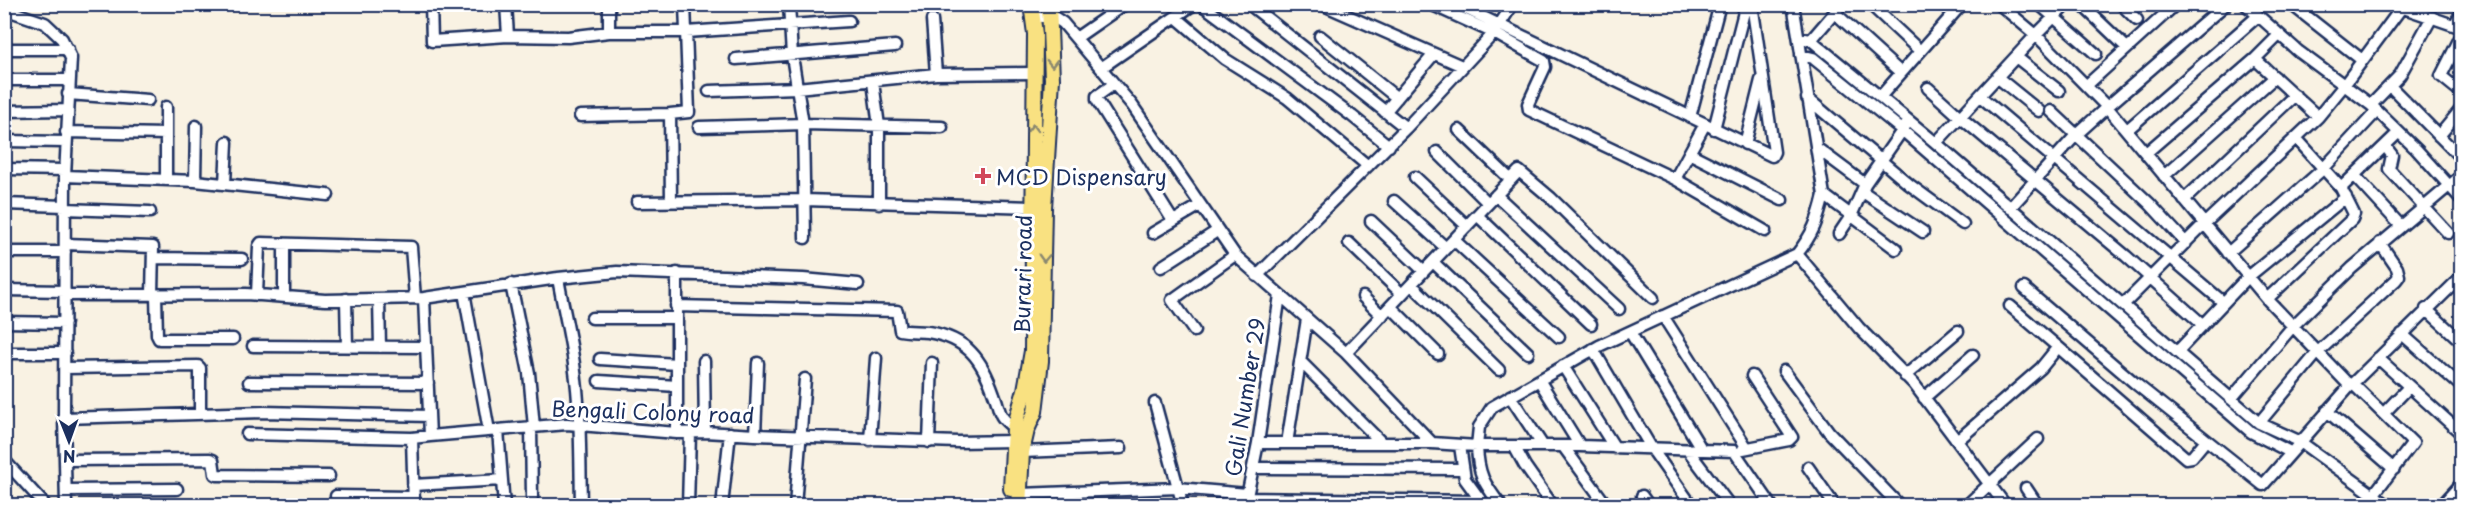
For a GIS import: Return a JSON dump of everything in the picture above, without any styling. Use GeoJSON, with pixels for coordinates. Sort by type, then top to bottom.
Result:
{"type":"FeatureCollection","features":[{"type":"Feature","properties":{"kind":"main road","name":"Burari road"},"geometry":{"type":"LineString","coordinates":[[1010,506],[1016,441],[1032,351],[1035,34],[1032,11]]}},
{"type":"Feature","properties":{"kind":"main road","name":"Burari road"},"geometry":{"type":"LineString","coordinates":[[1020,500],[1016,441],[1027,430],[1035,412],[1041,361],[1047,152],[1052,79],[1050,11]]}},
{"type":"Feature","properties":{"kind":"main road"},"geometry":{"type":"LineString","coordinates":[[1033,152],[1047,152]]}},
{"type":"Feature","properties":{"kind":"street"},"geometry":{"type":"LineString","coordinates":[[431,4],[432,41],[508,36],[568,37],[609,32],[686,32],[849,21]]}},
{"type":"Feature","properties":{"kind":"street"},"geometry":{"type":"LineString","coordinates":[[506,4],[508,36]]}},
{"type":"Feature","properties":{"kind":"street"},"geometry":{"type":"LineString","coordinates":[[609,4],[609,32]]}},
{"type":"Feature","properties":{"kind":"street"},"geometry":{"type":"LineString","coordinates":[[580,116],[689,112],[685,4]]}},
{"type":"Feature","properties":{"kind":"street"},"geometry":{"type":"LineString","coordinates":[[789,4],[792,56],[802,124],[805,238]]}},
{"type":"Feature","properties":{"kind":"street"},"geometry":{"type":"LineString","coordinates":[[1076,38],[1125,4]]}},
{"type":"Feature","properties":{"kind":"street"},"geometry":{"type":"LineString","coordinates":[[1101,68],[1177,18],[1194,4]]}},
{"type":"Feature","properties":{"kind":"street"},"geometry":{"type":"LineString","coordinates":[[1201,4],[1389,146]]}},
{"type":"Feature","properties":{"kind":"street"},"geometry":{"type":"LineString","coordinates":[[1249,4],[1406,129]]}},
{"type":"Feature","properties":{"kind":"street"},"geometry":{"type":"LineString","coordinates":[[1321,4],[1462,66]]}},
{"type":"Feature","properties":{"kind":"street"},"geometry":{"type":"LineString","coordinates":[[1430,4],[1497,28],[1690,117],[1706,128],[1770,156],[1774,155],[1752,4]]}},
{"type":"Feature","properties":{"kind":"street"},"geometry":{"type":"LineString","coordinates":[[1456,4],[1497,28],[1544,61],[1545,68],[1528,104],[1529,110],[1675,179],[1765,231]]}},
{"type":"Feature","properties":{"kind":"street"},"geometry":{"type":"LineString","coordinates":[[1257,276],[1406,129],[1497,28],[1513,4]]}},
{"type":"Feature","properties":{"kind":"street"},"geometry":{"type":"LineString","coordinates":[[1690,117],[1720,4]]}},
{"type":"Feature","properties":{"kind":"street"},"geometry":{"type":"LineString","coordinates":[[1675,179],[1706,128],[1746,4]]}},
{"type":"Feature","properties":{"kind":"street"},"geometry":{"type":"LineString","coordinates":[[1483,503],[1465,479],[1462,469],[1469,446],[1486,412],[1593,349],[1797,254],[1816,224],[1824,195],[1793,4]]}},
{"type":"Feature","properties":{"kind":"street"},"geometry":{"type":"LineString","coordinates":[[1870,4],[1920,51]]}},
{"type":"Feature","properties":{"kind":"street"},"geometry":{"type":"LineString","coordinates":[[1998,4],[2036,35],[2108,107],[2267,300],[2351,385],[2384,413],[2413,443],[2374,494]]}},
{"type":"Feature","properties":{"kind":"street"},"geometry":{"type":"LineString","coordinates":[[2039,4],[2096,54]]}},
{"type":"Feature","properties":{"kind":"street"},"geometry":{"type":"LineString","coordinates":[[1936,143],[2067,4]]}},
{"type":"Feature","properties":{"kind":"street"},"geometry":{"type":"LineString","coordinates":[[2081,4],[2127,48]]}},
{"type":"Feature","properties":{"kind":"street"},"geometry":{"type":"LineString","coordinates":[[2121,4],[2137,20]]}},
{"type":"Feature","properties":{"kind":"street"},"geometry":{"type":"LineString","coordinates":[[2087,85],[2176,4]]}},
{"type":"Feature","properties":{"kind":"street"},"geometry":{"type":"LineString","coordinates":[[2010,208],[2076,135],[2226,4]]}},
{"type":"Feature","properties":{"kind":"street"},"geometry":{"type":"LineString","coordinates":[[2245,4],[2279,35],[2374,108],[2462,200]]}},
{"type":"Feature","properties":{"kind":"street"},"geometry":{"type":"LineString","coordinates":[[2291,4],[2362,60]]}},
{"type":"Feature","properties":{"kind":"street"},"geometry":{"type":"LineString","coordinates":[[1880,97],[1958,6]]}},
{"type":"Feature","properties":{"kind":"street"},"geometry":{"type":"LineString","coordinates":[[2123,305],[2203,225],[2318,117],[2345,84],[2398,6],[2429,12],[2458,27],[2462,12]]}},
{"type":"Feature","properties":{"kind":"street"},"geometry":{"type":"LineString","coordinates":[[1811,40],[1839,8],[1901,73]]}},
{"type":"Feature","properties":{"kind":"street"},"geometry":{"type":"LineString","coordinates":[[4,9],[45,23],[62,39],[71,58],[65,173],[66,506]]}},
{"type":"Feature","properties":{"kind":"street"},"geometry":{"type":"LineString","coordinates":[[1032,11],[1050,11],[1059,19],[1132,105],[1235,255],[1346,353],[1432,443]]}},
{"type":"Feature","properties":{"kind":"street"},"geometry":{"type":"LineString","coordinates":[[2228,253],[2324,168],[2374,108],[2408,61],[2429,12]]}},
{"type":"Feature","properties":{"kind":"street"},"geometry":{"type":"LineString","coordinates":[[2127,130],[2258,16]]}},
{"type":"Feature","properties":{"kind":"street"},"geometry":{"type":"LineString","coordinates":[[1177,18],[1225,59],[1287,98],[1368,166]]}},
{"type":"Feature","properties":{"kind":"street"},"geometry":{"type":"LineString","coordinates":[[932,20],[936,74]]}},
{"type":"Feature","properties":{"kind":"street"},"geometry":{"type":"LineString","coordinates":[[2461,92],[2440,76],[2462,34]]}},
{"type":"Feature","properties":{"kind":"street"},"geometry":{"type":"LineString","coordinates":[[2146,153],[2255,59],[2279,35]]}},
{"type":"Feature","properties":{"kind":"street"},"geometry":{"type":"LineString","coordinates":[[1320,36],[1397,98]]}},
{"type":"Feature","properties":{"kind":"street"},"geometry":{"type":"LineString","coordinates":[[1798,38],[1811,40],[1880,97],[1905,126],[1936,143],[1959,172],[2010,208],[2259,423],[2299,441],[2390,506]]}},
{"type":"Feature","properties":{"kind":"street"},"geometry":{"type":"LineString","coordinates":[[736,59],[895,46]]}},
{"type":"Feature","properties":{"kind":"street"},"geometry":{"type":"LineString","coordinates":[[4,49],[68,50]]}},
{"type":"Feature","properties":{"kind":"street"},"geometry":{"type":"LineString","coordinates":[[1385,112],[1434,54]]}},
{"type":"Feature","properties":{"kind":"street"},"geometry":{"type":"LineString","coordinates":[[1801,55],[1813,58],[1905,126],[2251,432],[2290,452]]}},
{"type":"Feature","properties":{"kind":"street"},"geometry":{"type":"LineString","coordinates":[[2016,57],[2059,91]]}},
{"type":"Feature","properties":{"kind":"street"},"geometry":{"type":"LineString","coordinates":[[2255,59],[2318,117]]}},
{"type":"Feature","properties":{"kind":"street"},"geometry":{"type":"LineString","coordinates":[[709,91],[797,88],[936,74],[1034,73]]}},
{"type":"Feature","properties":{"kind":"street"},"geometry":{"type":"LineString","coordinates":[[1744,144],[1762,76]]}},
{"type":"Feature","properties":{"kind":"street"},"geometry":{"type":"LineString","coordinates":[[2164,176],[2275,77]]}},
{"type":"Feature","properties":{"kind":"street"},"geometry":{"type":"LineString","coordinates":[[1997,78],[2039,111]]}},
{"type":"Feature","properties":{"kind":"street"},"geometry":{"type":"LineString","coordinates":[[4,80],[69,80]]}},
{"type":"Feature","properties":{"kind":"street"},"geometry":{"type":"LineString","coordinates":[[873,82],[879,126],[879,204]]}},
{"type":"Feature","properties":{"kind":"street"},"geometry":{"type":"LineString","coordinates":[[1114,84],[1096,99],[1173,221]]}},
{"type":"Feature","properties":{"kind":"street"},"geometry":{"type":"LineString","coordinates":[[2390,86],[2462,159]]}},
{"type":"Feature","properties":{"kind":"street"},"geometry":{"type":"LineString","coordinates":[[1928,88],[2202,324]]}},
{"type":"Feature","properties":{"kind":"street"},"geometry":{"type":"LineString","coordinates":[[68,94],[148,100]]}},
{"type":"Feature","properties":{"kind":"street"},"geometry":{"type":"LineString","coordinates":[[2184,200],[2295,95]]}},
{"type":"Feature","properties":{"kind":"street"},"geometry":{"type":"LineString","coordinates":[[1980,96],[2223,303]]}},
{"type":"Feature","properties":{"kind":"street"},"geometry":{"type":"LineString","coordinates":[[1807,98],[1963,224]]}},
{"type":"Feature","properties":{"kind":"street"},"geometry":{"type":"LineString","coordinates":[[166,107],[166,179]]}},
{"type":"Feature","properties":{"kind":"street"},"geometry":{"type":"LineString","coordinates":[[2439,136],[2462,108]]}},
{"type":"Feature","properties":{"kind":"street"},"geometry":{"type":"LineString","coordinates":[[4,111],[67,110]]}},
{"type":"Feature","properties":{"kind":"street"},"geometry":{"type":"LineString","coordinates":[[2051,111],[2142,195],[2186,243]]}},
{"type":"Feature","properties":{"kind":"street"},"geometry":{"type":"LineString","coordinates":[[670,114],[671,201]]}},
{"type":"Feature","properties":{"kind":"street"},"geometry":{"type":"LineString","coordinates":[[699,127],[802,124],[942,127]]}},
{"type":"Feature","properties":{"kind":"street"},"geometry":{"type":"LineString","coordinates":[[195,181],[196,126]]}},
{"type":"Feature","properties":{"kind":"street"},"geometry":{"type":"LineString","coordinates":[[1839,234],[1881,160],[1905,126]]}},
{"type":"Feature","properties":{"kind":"street"},"geometry":{"type":"LineString","coordinates":[[1459,130],[1510,179]]}},
{"type":"Feature","properties":{"kind":"street"},"geometry":{"type":"LineString","coordinates":[[2177,352],[2248,277],[2343,193],[2355,176],[2398,133]]}},
{"type":"Feature","properties":{"kind":"street"},"geometry":{"type":"LineString","coordinates":[[4,141],[166,134]]}},
{"type":"Feature","properties":{"kind":"street"},"geometry":{"type":"LineString","coordinates":[[2267,300],[2352,219],[2353,210],[2343,193],[2297,139]]}},
{"type":"Feature","properties":{"kind":"street"},"geometry":{"type":"LineString","coordinates":[[225,184],[227,142]]}},
{"type":"Feature","properties":{"kind":"street"},"geometry":{"type":"LineString","coordinates":[[2385,146],[2392,155],[2389,169],[2448,233]]}},
{"type":"Feature","properties":{"kind":"street"},"geometry":{"type":"LineString","coordinates":[[1818,149],[1864,188],[1923,232]]}},
{"type":"Feature","properties":{"kind":"street"},"geometry":{"type":"LineString","coordinates":[[1437,152],[1619,309]]}},
{"type":"Feature","properties":{"kind":"street"},"geometry":{"type":"LineString","coordinates":[[1689,153],[1782,200]]}},
{"type":"Feature","properties":{"kind":"street"},"geometry":{"type":"LineString","coordinates":[[4,169],[195,181],[328,195]]}},
{"type":"Feature","properties":{"kind":"street"},"geometry":{"type":"LineString","coordinates":[[1346,353],[1517,172],[1522,172],[1653,298]]}},
{"type":"Feature","properties":{"kind":"street"},"geometry":{"type":"LineString","coordinates":[[2231,399],[2293,326],[2352,268],[2462,175]]}},
{"type":"Feature","properties":{"kind":"street"},"geometry":{"type":"LineString","coordinates":[[2355,176],[2401,226]]}},
{"type":"Feature","properties":{"kind":"street"},"geometry":{"type":"LineString","coordinates":[[1415,177],[1467,226]]}},
{"type":"Feature","properties":{"kind":"street"},"geometry":{"type":"LineString","coordinates":[[1824,195],[1896,249]]}},
{"type":"Feature","properties":{"kind":"street"},"geometry":{"type":"LineString","coordinates":[[637,202],[805,200],[1032,207]]}},
{"type":"Feature","properties":{"kind":"street"},"geometry":{"type":"LineString","coordinates":[[1394,201],[1450,244],[1559,337]]}},
{"type":"Feature","properties":{"kind":"street"},"geometry":{"type":"LineString","coordinates":[[4,204],[150,212]]}},
{"type":"Feature","properties":{"kind":"street"},"geometry":{"type":"LineString","coordinates":[[1153,233],[1200,206]]}},
{"type":"Feature","properties":{"kind":"street"},"geometry":{"type":"LineString","coordinates":[[1477,215],[1590,324]]}},
{"type":"Feature","properties":{"kind":"street"},"geometry":{"type":"LineString","coordinates":[[1371,221],[1424,271]]}},
{"type":"Feature","properties":{"kind":"street"},"geometry":{"type":"LineString","coordinates":[[1161,267],[1217,231]]}},
{"type":"Feature","properties":{"kind":"street"},"geometry":{"type":"LineString","coordinates":[[1348,243],[1402,294]]}},
{"type":"Feature","properties":{"kind":"street"},"geometry":{"type":"LineString","coordinates":[[2259,423],[2318,352],[2399,276],[2397,268],[2380,243]]}},
{"type":"Feature","properties":{"kind":"street"},"geometry":{"type":"LineString","coordinates":[[257,295],[259,244],[411,247],[426,347],[430,436]]}},
{"type":"Feature","properties":{"kind":"street"},"geometry":{"type":"LineString","coordinates":[[284,244],[284,297]]}},
{"type":"Feature","properties":{"kind":"street"},"geometry":{"type":"LineString","coordinates":[[4,252],[152,246],[159,339],[233,339]]}},
{"type":"Feature","properties":{"kind":"street"},"geometry":{"type":"LineString","coordinates":[[1797,254],[1859,328],[1905,375],[2006,506]]}},
{"type":"Feature","properties":{"kind":"street"},"geometry":{"type":"LineString","coordinates":[[1194,331],[1172,300],[1235,255]]}},
{"type":"Feature","properties":{"kind":"street"},"geometry":{"type":"LineString","coordinates":[[153,258],[242,259]]}},
{"type":"Feature","properties":{"kind":"street"},"geometry":{"type":"LineString","coordinates":[[1432,262],[1528,353]]}},
{"type":"Feature","properties":{"kind":"street"},"geometry":{"type":"LineString","coordinates":[[4,290],[346,299],[419,298],[511,284],[617,272],[803,279],[858,284]]}},
{"type":"Feature","properties":{"kind":"street"},"geometry":{"type":"LineString","coordinates":[[677,273],[677,433]]}},
{"type":"Feature","properties":{"kind":"street"},"geometry":{"type":"LineString","coordinates":[[558,278],[574,363],[581,427],[581,506]]}},
{"type":"Feature","properties":{"kind":"street"},"geometry":{"type":"LineString","coordinates":[[511,284],[526,356],[532,427],[532,496]]}},
{"type":"Feature","properties":{"kind":"street"},"geometry":{"type":"LineString","coordinates":[[1412,285],[1499,370]]}},
{"type":"Feature","properties":{"kind":"street"},"geometry":{"type":"LineString","coordinates":[[2024,288],[2263,485],[2299,441],[2351,385],[2427,309],[2459,285]]}},
{"type":"Feature","properties":{"kind":"street"},"geometry":{"type":"LineString","coordinates":[[464,292],[493,430],[504,506]]}},
{"type":"Feature","properties":{"kind":"street","name":"Gali Number 29"},"geometry":{"type":"LineString","coordinates":[[1246,499],[1258,443],[1280,295]]}},
{"type":"Feature","properties":{"kind":"street"},"geometry":{"type":"LineString","coordinates":[[1363,297],[1382,316]]}},
{"type":"Feature","properties":{"kind":"street"},"geometry":{"type":"LineString","coordinates":[[379,298],[380,347]]}},
{"type":"Feature","properties":{"kind":"street"},"geometry":{"type":"LineString","coordinates":[[346,299],[347,346]]}},
{"type":"Feature","properties":{"kind":"street"},"geometry":{"type":"LineString","coordinates":[[676,306],[897,311],[900,330],[927,332],[951,338],[972,351],[993,390],[1000,416],[1016,441]]}},
{"type":"Feature","properties":{"kind":"street"},"geometry":{"type":"LineString","coordinates":[[2010,306],[2186,458],[2192,457],[2206,440]]}},
{"type":"Feature","properties":{"kind":"street"},"geometry":{"type":"LineString","coordinates":[[1391,307],[1438,354]]}},
{"type":"Feature","properties":{"kind":"street"},"geometry":{"type":"LineString","coordinates":[[2427,309],[2462,342]]}},
{"type":"Feature","properties":{"kind":"street"},"geometry":{"type":"LineString","coordinates":[[1663,316],[1747,448]]}},
{"type":"Feature","properties":{"kind":"street"},"geometry":{"type":"LineString","coordinates":[[591,318],[676,318]]}},
{"type":"Feature","properties":{"kind":"street"},"geometry":{"type":"LineString","coordinates":[[1287,443],[1307,319]]}},
{"type":"Feature","properties":{"kind":"street"},"geometry":{"type":"LineString","coordinates":[[4,322],[65,322]]}},
{"type":"Feature","properties":{"kind":"street"},"geometry":{"type":"LineString","coordinates":[[1905,375],[1958,331]]}},
{"type":"Feature","properties":{"kind":"street"},"geometry":{"type":"LineString","coordinates":[[1629,332],[1702,450]]}},
{"type":"Feature","properties":{"kind":"street"},"geometry":{"type":"LineString","coordinates":[[2402,334],[2461,385]]}},
{"type":"Feature","properties":{"kind":"street"},"geometry":{"type":"LineString","coordinates":[[253,346],[426,347]]}},
{"type":"Feature","properties":{"kind":"street"},"geometry":{"type":"LineString","coordinates":[[1957,441],[2041,368],[2058,347]]}},
{"type":"Feature","properties":{"kind":"street"},"geometry":{"type":"LineString","coordinates":[[1593,349],[1652,449],[1692,506]]}},
{"type":"Feature","properties":{"kind":"street"},"geometry":{"type":"LineString","coordinates":[[4,352],[65,353]]}},
{"type":"Feature","properties":{"kind":"street"},"geometry":{"type":"LineString","coordinates":[[1924,398],[1973,355]]}},
{"type":"Feature","properties":{"kind":"street"},"geometry":{"type":"LineString","coordinates":[[870,440],[876,357]]}},
{"type":"Feature","properties":{"kind":"street"},"geometry":{"type":"LineString","coordinates":[[2378,358],[2462,434]]}},
{"type":"Feature","properties":{"kind":"street"},"geometry":{"type":"LineString","coordinates":[[600,359],[677,364]]}},
{"type":"Feature","properties":{"kind":"street"},"geometry":{"type":"LineString","coordinates":[[704,361],[705,432]]}},
{"type":"Feature","properties":{"kind":"street"},"geometry":{"type":"LineString","coordinates":[[1300,361],[1382,443]]}},
{"type":"Feature","properties":{"kind":"street"},"geometry":{"type":"LineString","coordinates":[[755,435],[758,363]]}},
{"type":"Feature","properties":{"kind":"street"},"geometry":{"type":"LineString","coordinates":[[928,442],[932,363]]}},
{"type":"Feature","properties":{"kind":"street"},"geometry":{"type":"LineString","coordinates":[[65,368],[198,366],[200,368],[200,414]]}},
{"type":"Feature","properties":{"kind":"street"},"geometry":{"type":"LineString","coordinates":[[1563,366],[1616,448]]}},
{"type":"Feature","properties":{"kind":"street"},"geometry":{"type":"LineString","coordinates":[[1784,371],[1829,432],[1900,506]]}},
{"type":"Feature","properties":{"kind":"street"},"geometry":{"type":"LineString","coordinates":[[1258,443],[1432,443],[1469,446],[1580,446],[1734,451],[1789,440],[1792,437],[1752,376]]}},
{"type":"Feature","properties":{"kind":"street"},"geometry":{"type":"LineString","coordinates":[[795,506],[805,380]]}},
{"type":"Feature","properties":{"kind":"street"},"geometry":{"type":"LineString","coordinates":[[1539,380],[1580,446]]}},
{"type":"Feature","properties":{"kind":"street"},"geometry":{"type":"LineString","coordinates":[[599,381],[677,386]]}},
{"type":"Feature","properties":{"kind":"street"},"geometry":{"type":"LineString","coordinates":[[249,382],[428,383]]}},
{"type":"Feature","properties":{"kind":"street"},"geometry":{"type":"LineString","coordinates":[[2384,413],[2409,387]]}},
{"type":"Feature","properties":{"kind":"street"},"geometry":{"type":"LineString","coordinates":[[1510,396],[1543,446]]}},
{"type":"Feature","properties":{"kind":"street"},"geometry":{"type":"LineString","coordinates":[[1155,403],[1184,506]]}},
{"type":"Feature","properties":{"kind":"street"},"geometry":{"type":"LineString","coordinates":[[2327,411],[2394,469]]}},
{"type":"Feature","properties":{"kind":"street"},"geometry":{"type":"LineString","coordinates":[[64,418],[264,412],[429,416]]}},
{"type":"Feature","properties":{"kind":"street","name":"Bengali Colony road"},"geometry":{"type":"LineString","coordinates":[[248,434],[412,438],[567,424],[581,427],[677,433],[705,432],[928,442],[1016,441],[1121,448]]}},
{"type":"Feature","properties":{"kind":"street"},"geometry":{"type":"LineString","coordinates":[[688,506],[690,433]]}},
{"type":"Feature","properties":{"kind":"street"},"geometry":{"type":"LineString","coordinates":[[722,506],[730,434]]}},
{"type":"Feature","properties":{"kind":"street"},"geometry":{"type":"LineString","coordinates":[[336,496],[414,501],[412,438]]}},
{"type":"Feature","properties":{"kind":"street"},"geometry":{"type":"LineString","coordinates":[[1966,506],[2038,440]]}},
{"type":"Feature","properties":{"kind":"street"},"geometry":{"type":"LineString","coordinates":[[1469,446],[1481,475],[1501,506]]}},
{"type":"Feature","properties":{"kind":"street"},"geometry":{"type":"LineString","coordinates":[[1514,446],[1524,466],[1553,506]]}},
{"type":"Feature","properties":{"kind":"street"},"geometry":{"type":"LineString","coordinates":[[1563,446],[1607,506]]}},
{"type":"Feature","properties":{"kind":"street"},"geometry":{"type":"LineString","coordinates":[[1688,450],[1730,506]]}},
{"type":"Feature","properties":{"kind":"street"},"geometry":{"type":"LineString","coordinates":[[1734,451],[1767,504]]}},
{"type":"Feature","properties":{"kind":"street"},"geometry":{"type":"LineString","coordinates":[[66,460],[210,459],[213,460],[214,474],[217,475],[329,476]]}},
{"type":"Feature","properties":{"kind":"street"},"geometry":{"type":"LineString","coordinates":[[4,460],[46,506]]}},
{"type":"Feature","properties":{"kind":"street"},"geometry":{"type":"LineString","coordinates":[[1808,467],[1835,506]]}},
{"type":"Feature","properties":{"kind":"street"},"geometry":{"type":"LineString","coordinates":[[1253,468],[1462,469]]}},
{"type":"Feature","properties":{"kind":"street"},"geometry":{"type":"LineString","coordinates":[[413,485],[502,480]]}},
{"type":"Feature","properties":{"kind":"street"},"geometry":{"type":"LineString","coordinates":[[2441,506],[2462,483]]}},
{"type":"Feature","properties":{"kind":"street"},"geometry":{"type":"LineString","coordinates":[[1020,500],[1178,488],[1246,499],[1483,503]]}},
{"type":"Feature","properties":{"kind":"street"},"geometry":{"type":"LineString","coordinates":[[2026,488],[2038,506]]}},
{"type":"Feature","properties":{"kind":"street"},"geometry":{"type":"LineString","coordinates":[[66,490],[177,489]]}},
{"type":"Feature","properties":{"kind":"place","name":"MCD Dispensary"},"geometry":{"type":"Point","coordinates":[983,176]}}]}
